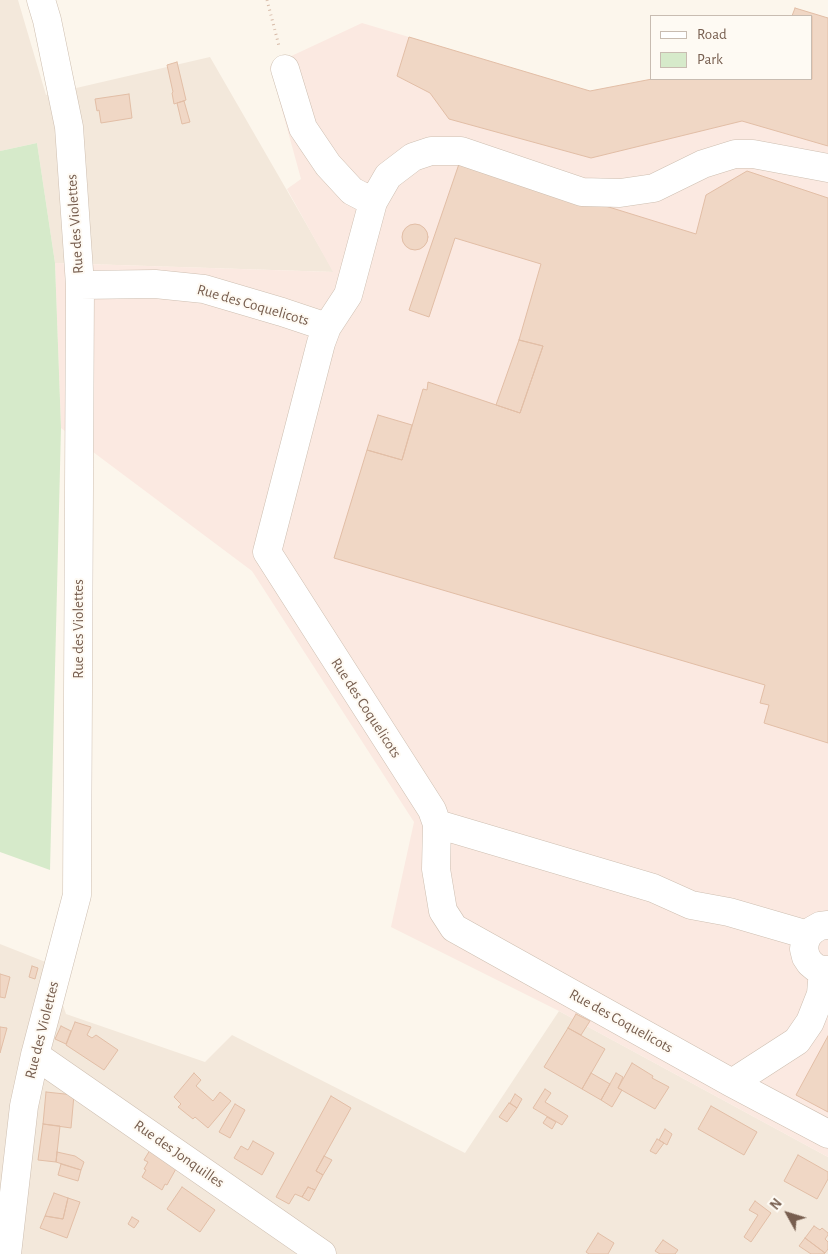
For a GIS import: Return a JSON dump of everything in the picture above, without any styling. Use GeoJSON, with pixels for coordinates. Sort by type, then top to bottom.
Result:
{"type":"FeatureCollection","features":[{"type":"Feature","properties":{"kind":"street","name":"Rue des Violettes"},"geometry":{"type":"LineString","coordinates":[[7,1254],[24,1106],[77,895],[80,285],[68,127],[47,20],[41,0]]}},
{"type":"Feature","properties":{"kind":"street"},"geometry":{"type":"LineString","coordinates":[[285,69],[303,128],[328,166],[352,191],[373,202]]}},
{"type":"Feature","properties":{"kind":"street"},"geometry":{"type":"LineString","coordinates":[[327,327],[348,295],[373,202],[388,176],[412,157],[431,151],[461,150],[582,192],[620,193],[654,188],[703,164],[735,154],[753,154],[828,168]]}},
{"type":"Feature","properties":{"kind":"street","name":"Rue des Coquelicots"},"geometry":{"type":"LineString","coordinates":[[80,285],[155,284],[204,289],[327,327],[267,552],[432,810],[437,824],[436,869],[443,911],[454,928],[732,1083],[828,1134]]}},
{"type":"Feature","properties":{"kind":"street"},"geometry":{"type":"LineString","coordinates":[[437,824],[653,888],[691,905],[818,930]]}},
{"type":"Feature","properties":{"kind":"street"},"geometry":{"type":"LineString","coordinates":[[732,1083],[796,1041],[810,1022],[821,994],[826,970],[816,968],[810,963],[804,949],[805,942],[818,930]]}},
{"type":"Feature","properties":{"kind":"street","name":"Rue des Jonquilles"},"geometry":{"type":"LineString","coordinates":[[36,1055],[322,1254]]}},
{"type":"Feature","properties":{"kind":"path"},"geometry":{"type":"LineString","coordinates":[[267,0],[285,69]]}},
{"type":"Feature","properties":{"kind":"shaded area"},"geometry":{"type":"Polygon","coordinates":[[[0,0],[18,0],[46,95],[210,57],[334,272],[55,263],[37,143],[0,151],[0,0]]]}},
{"type":"Feature","properties":{"kind":"shaded area"},"geometry":{"type":"Polygon","coordinates":[[[795,8],[828,18],[828,1157],[559,1011],[391,927],[414,822],[252,571],[61,428],[55,263],[333,272],[287,189],[301,179],[270,66],[362,23],[590,91],[650,79],[813,80],[813,15],[792,15],[795,8]]]}},
{"type":"Feature","properties":{"kind":"shaded area"},"geometry":{"type":"Polygon","coordinates":[[[0,944],[48,963],[66,1014],[205,1062],[232,1035],[465,1153],[559,1011],[828,1157],[828,1254],[0,1254],[0,944]]]}},
{"type":"Feature","properties":{"kind":"green space"},"geometry":{"type":"Polygon","coordinates":[[[37,143],[55,263],[61,428],[50,870],[0,852],[0,151],[37,143]]]}},
{"type":"Feature","properties":{"kind":"building"},"geometry":{"type":"Polygon","coordinates":[[[795,8],[828,18],[828,146],[742,121],[591,158],[449,119],[430,93],[397,76],[409,37],[590,91],[650,79],[813,80],[813,15],[792,15],[795,8]]]}},
{"type":"Feature","properties":{"kind":"building"},"geometry":{"type":"Polygon","coordinates":[[[177,62],[186,100],[174,104],[167,65],[177,62]]]}},
{"type":"Feature","properties":{"kind":"building"},"geometry":{"type":"Polygon","coordinates":[[[129,94],[132,118],[101,123],[95,99],[129,94]]]}},
{"type":"Feature","properties":{"kind":"building"},"geometry":{"type":"Polygon","coordinates":[[[184,101],[190,122],[182,124],[177,103],[184,101]]]}},
{"type":"Feature","properties":{"kind":"building"},"geometry":{"type":"Polygon","coordinates":[[[460,161],[696,234],[706,195],[747,171],[828,198],[828,743],[764,723],[769,705],[760,703],[765,685],[334,558],[367,450],[402,460],[423,389],[427,390],[428,382],[520,413],[543,346],[519,340],[541,264],[455,238],[429,317],[409,310],[460,161]]]}},
{"type":"Feature","properties":{"kind":"building"},"geometry":{"type":"Polygon","coordinates":[[[415,224],[425,227],[428,237],[425,247],[415,250],[405,247],[402,237],[405,227],[415,224]]]}},
{"type":"Feature","properties":{"kind":"building"},"geometry":{"type":"Polygon","coordinates":[[[519,340],[543,346],[520,413],[496,405],[519,340]]]}},
{"type":"Feature","properties":{"kind":"building"},"geometry":{"type":"Polygon","coordinates":[[[378,415],[412,425],[402,460],[367,450],[378,415]]]}},
{"type":"Feature","properties":{"kind":"building"},"geometry":{"type":"Polygon","coordinates":[[[32,966],[38,968],[35,979],[29,977],[32,966]]]}},
{"type":"Feature","properties":{"kind":"building"},"geometry":{"type":"Polygon","coordinates":[[[0,974],[10,977],[5,998],[0,997],[0,974]]]}},
{"type":"Feature","properties":{"kind":"building"},"geometry":{"type":"Polygon","coordinates":[[[576,1014],[590,1021],[581,1035],[568,1028],[576,1014]]]}},
{"type":"Feature","properties":{"kind":"building"},"geometry":{"type":"Polygon","coordinates":[[[75,1022],[91,1027],[87,1035],[92,1038],[96,1035],[118,1050],[104,1070],[66,1045],[75,1022]]]}},
{"type":"Feature","properties":{"kind":"building"},"geometry":{"type":"Polygon","coordinates":[[[61,1026],[71,1031],[66,1044],[55,1039],[61,1026]]]}},
{"type":"Feature","properties":{"kind":"building"},"geometry":{"type":"Polygon","coordinates":[[[0,1027],[7,1028],[0,1053],[0,1027]]]}},
{"type":"Feature","properties":{"kind":"building"},"geometry":{"type":"Polygon","coordinates":[[[568,1028],[605,1049],[582,1089],[544,1067],[568,1028]]]}},
{"type":"Feature","properties":{"kind":"building"},"geometry":{"type":"Polygon","coordinates":[[[828,1036],[828,1112],[796,1095],[828,1036]]]}},
{"type":"Feature","properties":{"kind":"building"},"geometry":{"type":"Polygon","coordinates":[[[632,1063],[653,1076],[652,1078],[669,1087],[655,1109],[618,1088],[632,1063]]]}},
{"type":"Feature","properties":{"kind":"building"},"geometry":{"type":"Polygon","coordinates":[[[194,1073],[201,1080],[196,1086],[213,1101],[220,1092],[231,1101],[208,1128],[195,1117],[193,1119],[178,1107],[181,1104],[174,1097],[194,1073]]]}},
{"type":"Feature","properties":{"kind":"building"},"geometry":{"type":"Polygon","coordinates":[[[591,1073],[610,1084],[601,1100],[582,1089],[591,1073]]]}},
{"type":"Feature","properties":{"kind":"building"},"geometry":{"type":"Polygon","coordinates":[[[616,1073],[623,1077],[618,1088],[622,1090],[612,1107],[601,1100],[616,1073]]]}},
{"type":"Feature","properties":{"kind":"building"},"geometry":{"type":"Polygon","coordinates":[[[545,1089],[551,1093],[545,1102],[568,1116],[562,1125],[533,1108],[545,1089]]]}},
{"type":"Feature","properties":{"kind":"building"},"geometry":{"type":"Polygon","coordinates":[[[46,1092],[74,1095],[71,1128],[43,1124],[46,1092]]]}},
{"type":"Feature","properties":{"kind":"building"},"geometry":{"type":"Polygon","coordinates":[[[515,1094],[522,1099],[517,1108],[510,1103],[515,1094]]]}},
{"type":"Feature","properties":{"kind":"building"},"geometry":{"type":"Polygon","coordinates":[[[331,1096],[351,1108],[316,1171],[323,1175],[315,1190],[308,1187],[302,1197],[295,1194],[289,1204],[276,1197],[331,1096]]]}},
{"type":"Feature","properties":{"kind":"building"},"geometry":{"type":"Polygon","coordinates":[[[509,1103],[517,1108],[507,1122],[499,1117],[509,1103]]]}},
{"type":"Feature","properties":{"kind":"building"},"geometry":{"type":"Polygon","coordinates":[[[235,1104],[245,1110],[230,1138],[219,1132],[235,1104]]]}},
{"type":"Feature","properties":{"kind":"building"},"geometry":{"type":"Polygon","coordinates":[[[711,1106],[757,1132],[744,1155],[698,1129],[711,1106]]]}},
{"type":"Feature","properties":{"kind":"building"},"geometry":{"type":"Polygon","coordinates":[[[547,1117],[556,1122],[552,1129],[543,1123],[547,1117]]]}},
{"type":"Feature","properties":{"kind":"building"},"geometry":{"type":"Polygon","coordinates":[[[43,1124],[60,1126],[56,1162],[38,1160],[43,1124]]]}},
{"type":"Feature","properties":{"kind":"building"},"geometry":{"type":"Polygon","coordinates":[[[665,1129],[672,1134],[667,1145],[659,1140],[665,1129]]]}},
{"type":"Feature","properties":{"kind":"building"},"geometry":{"type":"Polygon","coordinates":[[[657,1139],[664,1143],[656,1154],[650,1151],[657,1139]]]}},
{"type":"Feature","properties":{"kind":"building"},"geometry":{"type":"Polygon","coordinates":[[[253,1141],[274,1153],[262,1175],[234,1158],[241,1146],[248,1150],[253,1141]]]}},
{"type":"Feature","properties":{"kind":"building"},"geometry":{"type":"Polygon","coordinates":[[[150,1150],[177,1167],[162,1190],[142,1177],[148,1162],[144,1160],[150,1150]]]}},
{"type":"Feature","properties":{"kind":"building"},"geometry":{"type":"Polygon","coordinates":[[[57,1152],[75,1156],[84,1162],[81,1170],[56,1162],[57,1152]]]}},
{"type":"Feature","properties":{"kind":"building"},"geometry":{"type":"Polygon","coordinates":[[[798,1155],[828,1172],[828,1179],[817,1199],[784,1181],[798,1155]]]}},
{"type":"Feature","properties":{"kind":"building"},"geometry":{"type":"Polygon","coordinates":[[[324,1156],[332,1160],[323,1175],[316,1171],[324,1156]]]}},
{"type":"Feature","properties":{"kind":"building"},"geometry":{"type":"Polygon","coordinates":[[[61,1164],[81,1170],[78,1181],[58,1175],[61,1164]]]}},
{"type":"Feature","properties":{"kind":"building"},"geometry":{"type":"Polygon","coordinates":[[[182,1187],[215,1210],[200,1232],[167,1209],[182,1187]]]}},
{"type":"Feature","properties":{"kind":"building"},"geometry":{"type":"Polygon","coordinates":[[[308,1187],[315,1190],[309,1201],[302,1197],[308,1187]]]}},
{"type":"Feature","properties":{"kind":"building"},"geometry":{"type":"Polygon","coordinates":[[[54,1193],[68,1198],[63,1219],[45,1216],[54,1193]]]}},
{"type":"Feature","properties":{"kind":"building"},"geometry":{"type":"Polygon","coordinates":[[[68,1198],[80,1202],[67,1238],[40,1228],[45,1216],[63,1219],[68,1198]]]}},
{"type":"Feature","properties":{"kind":"building"},"geometry":{"type":"Polygon","coordinates":[[[755,1201],[771,1213],[751,1242],[744,1237],[758,1215],[749,1210],[755,1201]]]}},
{"type":"Feature","properties":{"kind":"building"},"geometry":{"type":"Polygon","coordinates":[[[132,1217],[139,1221],[134,1228],[128,1224],[132,1217]]]}},
{"type":"Feature","properties":{"kind":"building"},"geometry":{"type":"Polygon","coordinates":[[[814,1226],[820,1230],[822,1228],[828,1233],[825,1239],[828,1242],[828,1249],[825,1253],[805,1238],[814,1226]]]}},
{"type":"Feature","properties":{"kind":"building"},"geometry":{"type":"Polygon","coordinates":[[[598,1233],[614,1243],[608,1254],[589,1254],[586,1252],[598,1233]]]}},
{"type":"Feature","properties":{"kind":"building"},"geometry":{"type":"Polygon","coordinates":[[[805,1238],[825,1253],[811,1254],[799,1246],[805,1238]]]}},
{"type":"Feature","properties":{"kind":"building"},"geometry":{"type":"Polygon","coordinates":[[[663,1240],[678,1250],[675,1254],[660,1254],[655,1251],[663,1240]]]}}]}
